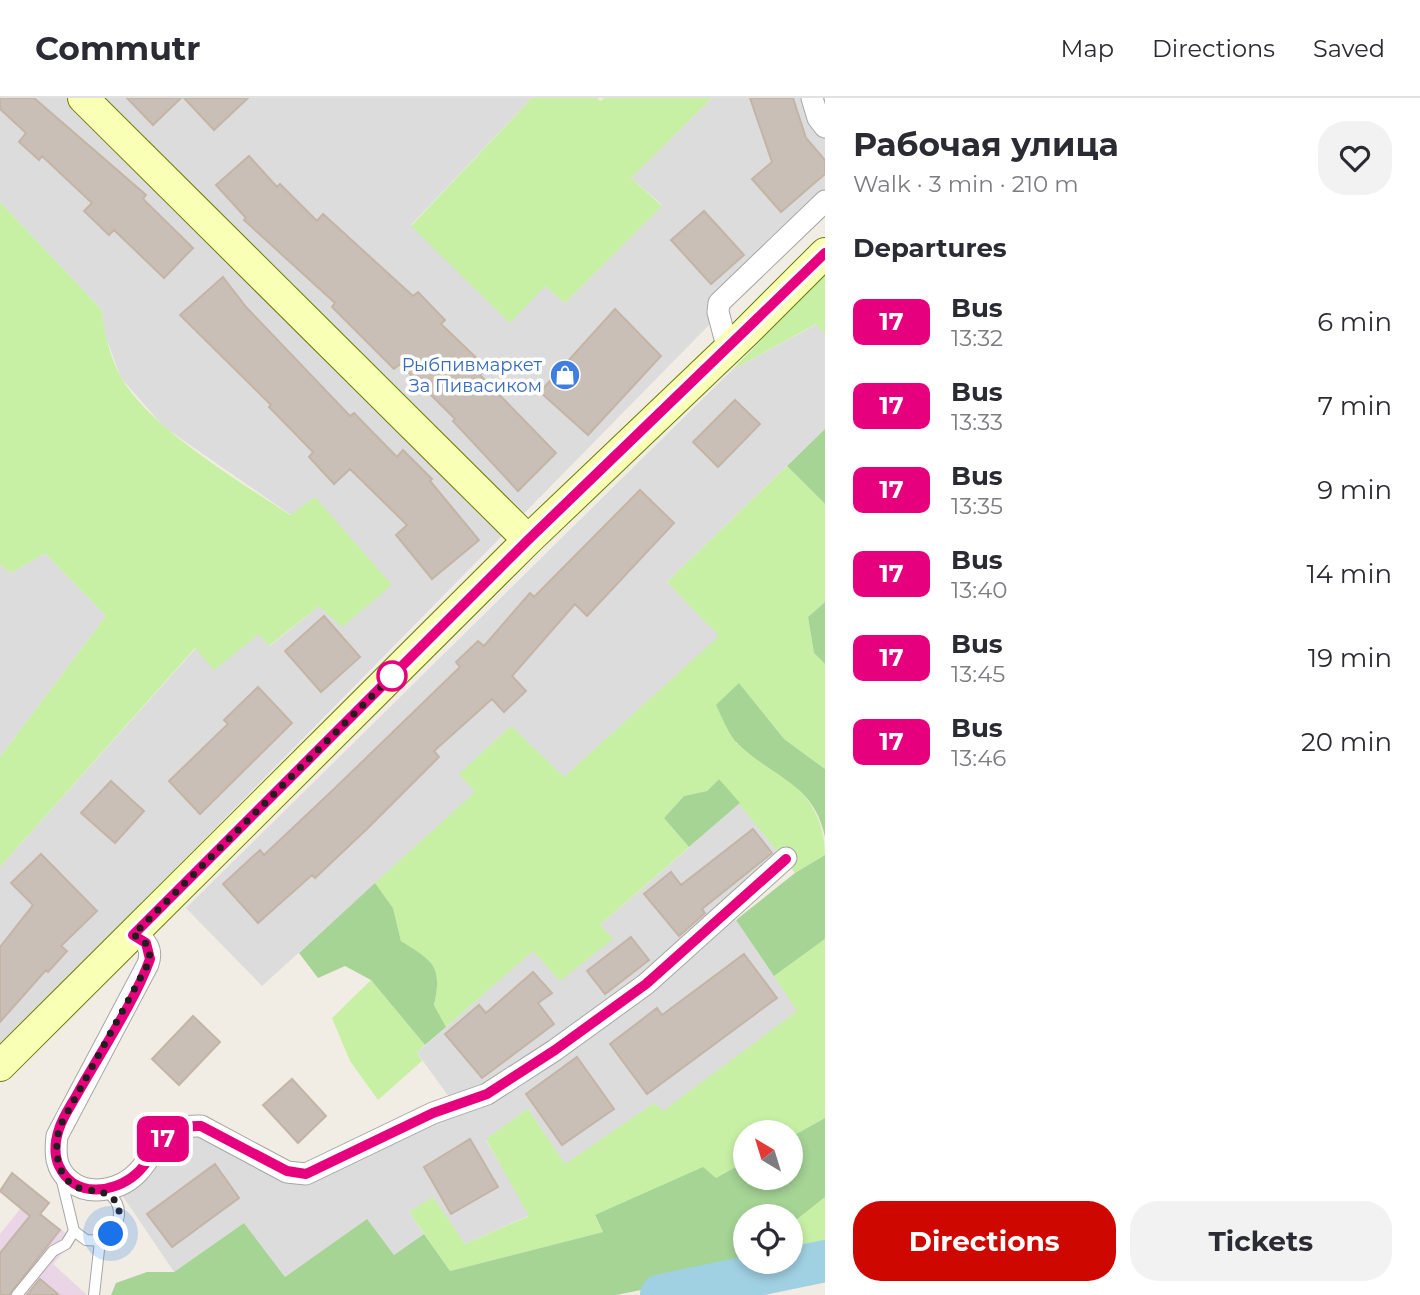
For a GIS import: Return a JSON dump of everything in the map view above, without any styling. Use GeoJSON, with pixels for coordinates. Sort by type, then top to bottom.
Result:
{"type":"FeatureCollection","features":[{"type":"Feature","properties":{"kind":"street"},"geometry":{"type":"LineString","coordinates":[[83,98],[528,540]]}},
{"type":"Feature","properties":{"kind":"street"},"geometry":{"type":"LineString","coordinates":[[812,98],[818,118],[825,127]]}},
{"type":"Feature","properties":{"kind":"street"},"geometry":{"type":"LineString","coordinates":[[728,350],[718,312],[719,303],[825,201]]}},
{"type":"Feature","properties":{"kind":"street"},"geometry":{"type":"LineString","coordinates":[[0,1066],[528,540],[728,350],[825,253]]}},
{"type":"Feature","properties":{"kind":"street"},"geometry":{"type":"LineString","coordinates":[[133,935],[146,943],[150,959],[60,1126],[56,1158],[65,1177],[94,1190],[137,1173],[156,1144],[187,1125],[201,1126],[287,1171],[306,1174],[433,1113],[487,1094],[555,1050],[646,984],[786,859]]}},
{"type":"Feature","properties":{"kind":"lane"},"geometry":{"type":"LineString","coordinates":[[56,1158],[71,1210]]}},
{"type":"Feature","properties":{"kind":"lane"},"geometry":{"type":"LineString","coordinates":[[94,1190],[115,1199],[120,1218],[114,1230],[100,1241],[86,1240],[74,1231],[69,1220],[71,1210],[76,1198],[94,1190]]}},
{"type":"Feature","properties":{"kind":"lane"},"geometry":{"type":"LineString","coordinates":[[17,1295],[53,1251],[66,1244],[74,1231]]}},
{"type":"Feature","properties":{"kind":"lane"},"geometry":{"type":"LineString","coordinates":[[94,1295],[100,1241]]}},
{"type":"Feature","properties":{"kind":"shaded area"},"geometry":{"type":"Polygon","coordinates":[[[0,98],[532,98],[411,225],[459,269],[545,286],[565,303],[662,205],[631,178],[712,98],[825,98],[825,207],[0,1047],[0,867],[196,648],[214,669],[259,633],[270,646],[319,606],[315,497],[291,515],[164,427],[121,378],[104,332],[102,310],[0,202],[0,98]]]}},
{"type":"Feature","properties":{"kind":"shaded area"},"geometry":{"type":"Polygon","coordinates":[[[817,324],[825,334],[825,429],[667,582],[720,636],[563,778],[511,726],[460,774],[476,792],[262,986],[186,908],[732,370],[817,324]]]}},
{"type":"Feature","properties":{"kind":"shaded area"},"geometry":{"type":"Polygon","coordinates":[[[45,553],[106,616],[0,757],[0,564],[11,573],[45,553]]]}},
{"type":"Feature","properties":{"kind":"shaded area"},"geometry":{"type":"Polygon","coordinates":[[[740,803],[786,858],[728,908],[798,1011],[663,1112],[654,1103],[565,1165],[528,1109],[486,1140],[530,1215],[465,1244],[433,1198],[409,1212],[424,1234],[394,1255],[366,1220],[285,1277],[244,1223],[174,1272],[116,1186],[187,1125],[287,1171],[455,1105],[417,1053],[533,950],[560,980],[612,938],[600,925],[740,803]]]}},
{"type":"Feature","properties":{"kind":"shaded area"},"geometry":{"type":"Polygon","coordinates":[[[12,1173],[49,1203],[41,1215],[74,1239],[53,1264],[87,1295],[0,1295],[0,1234],[21,1208],[0,1191],[12,1173]]]}},
{"type":"Feature","properties":{"kind":"green space"},"geometry":{"type":"Polygon","coordinates":[[[532,98],[597,98],[601,101],[604,98],[712,98],[631,178],[662,206],[565,303],[545,286],[510,323],[411,226],[532,98]]]}},
{"type":"Feature","properties":{"kind":"green space"},"geometry":{"type":"Polygon","coordinates":[[[0,202],[102,310],[108,345],[117,369],[134,396],[152,415],[198,453],[290,515],[315,497],[392,585],[342,627],[319,606],[269,646],[259,634],[214,670],[195,648],[0,867],[0,757],[106,616],[45,553],[11,573],[0,564],[0,202]]]}},
{"type":"Feature","properties":{"kind":"green space"},"geometry":{"type":"Polygon","coordinates":[[[825,275],[825,334],[816,324],[732,370],[825,275]]]}},
{"type":"Feature","properties":{"kind":"green space"},"geometry":{"type":"Polygon","coordinates":[[[825,429],[825,504],[787,466],[825,429]]]}},
{"type":"Feature","properties":{"kind":"green space"},"geometry":{"type":"Polygon","coordinates":[[[787,466],[825,504],[825,602],[808,617],[814,653],[825,664],[825,769],[784,739],[739,683],[736,743],[783,776],[808,801],[823,834],[825,855],[795,873],[719,779],[707,791],[684,796],[664,818],[689,847],[600,925],[613,939],[560,981],[533,951],[446,1027],[434,1005],[436,973],[427,960],[401,941],[393,908],[375,883],[475,792],[459,774],[511,726],[564,777],[719,636],[667,582],[787,466]]]}},
{"type":"Feature","properties":{"kind":"green space"},"geometry":{"type":"Polygon","coordinates":[[[825,602],[825,664],[814,653],[808,617],[825,602]]]}},
{"type":"Feature","properties":{"kind":"green space"},"geometry":{"type":"Polygon","coordinates":[[[739,683],[784,739],[825,769],[825,837],[812,804],[790,783],[738,744],[728,730],[716,705],[739,683]]]}},
{"type":"Feature","properties":{"kind":"green space"},"geometry":{"type":"Polygon","coordinates":[[[719,779],[740,803],[689,847],[664,818],[684,796],[707,791],[719,779]]]}},
{"type":"Feature","properties":{"kind":"green space"},"geometry":{"type":"Polygon","coordinates":[[[825,855],[825,939],[774,976],[736,920],[795,873],[825,855]]]}},
{"type":"Feature","properties":{"kind":"green space"},"geometry":{"type":"Polygon","coordinates":[[[375,883],[393,908],[401,941],[428,960],[436,973],[434,1005],[446,1027],[425,1045],[371,980],[345,966],[318,978],[299,953],[375,883]]]}},
{"type":"Feature","properties":{"kind":"green space"},"geometry":{"type":"Polygon","coordinates":[[[825,939],[825,1118],[803,1130],[803,1120],[733,1120],[733,1169],[716,1178],[595,1216],[603,1232],[450,1271],[409,1212],[433,1197],[465,1244],[529,1216],[486,1139],[528,1109],[565,1164],[654,1103],[663,1111],[797,1011],[774,976],[825,939]]]}},
{"type":"Feature","properties":{"kind":"green space"},"geometry":{"type":"Polygon","coordinates":[[[371,980],[425,1045],[417,1053],[422,1061],[378,1100],[350,1061],[332,1018],[371,980]]]}},
{"type":"Feature","properties":{"kind":"green space"},"geometry":{"type":"Polygon","coordinates":[[[825,1118],[825,1197],[803,1214],[803,1204],[733,1204],[733,1272],[616,1295],[111,1295],[116,1283],[147,1272],[174,1272],[244,1223],[285,1277],[367,1219],[394,1255],[424,1234],[450,1271],[603,1232],[595,1215],[703,1167],[716,1178],[733,1169],[733,1190],[803,1190],[803,1130],[825,1118]]]}},
{"type":"Feature","properties":{"kind":"green space"},"geometry":{"type":"Polygon","coordinates":[[[825,1197],[825,1242],[803,1250],[803,1214],[825,1197]]]}},
{"type":"Feature","properties":{"kind":"building"},"geometry":{"type":"Polygon","coordinates":[[[0,98],[34,98],[146,195],[143,199],[193,248],[164,278],[114,230],[109,235],[84,211],[92,203],[42,156],[39,160],[19,142],[26,133],[0,109],[0,98]]]}},
{"type":"Feature","properties":{"kind":"building"},"geometry":{"type":"Polygon","coordinates":[[[127,98],[181,98],[153,125],[127,98]]]}},
{"type":"Feature","properties":{"kind":"building"},"geometry":{"type":"Polygon","coordinates":[[[184,98],[248,98],[214,130],[184,98]]]}},
{"type":"Feature","properties":{"kind":"building"},"geometry":{"type":"Polygon","coordinates":[[[750,98],[793,98],[806,138],[825,160],[825,174],[781,212],[752,179],[772,162],[750,98]]]}},
{"type":"Feature","properties":{"kind":"building"},"geometry":{"type":"Polygon","coordinates":[[[249,156],[277,187],[280,184],[317,221],[323,214],[413,296],[418,292],[445,320],[441,324],[487,368],[480,375],[556,453],[518,491],[453,421],[455,419],[400,364],[394,369],[332,307],[335,303],[244,220],[246,218],[216,185],[249,156]]]}},
{"type":"Feature","properties":{"kind":"building"},"geometry":{"type":"Polygon","coordinates":[[[704,211],[744,255],[711,284],[671,240],[704,211]]]}},
{"type":"Feature","properties":{"kind":"building"},"geometry":{"type":"Polygon","coordinates":[[[223,277],[246,307],[350,416],[354,413],[397,457],[403,450],[432,479],[430,481],[479,540],[432,579],[396,535],[407,525],[350,469],[334,484],[309,457],[313,452],[269,407],[271,405],[180,315],[223,277]]]}},
{"type":"Feature","properties":{"kind":"building"},"geometry":{"type":"Polygon","coordinates":[[[615,309],[661,356],[588,435],[540,392],[615,309]]]}},
{"type":"Feature","properties":{"kind":"building"},"geometry":{"type":"Polygon","coordinates":[[[735,400],[760,424],[718,467],[693,442],[735,400]]]}},
{"type":"Feature","properties":{"kind":"building"},"geometry":{"type":"Polygon","coordinates":[[[640,490],[674,523],[587,616],[575,604],[512,676],[526,691],[504,712],[492,699],[434,751],[439,757],[369,827],[315,878],[312,875],[258,923],[223,884],[260,850],[264,855],[334,789],[460,667],[456,662],[478,641],[484,646],[530,593],[534,597],[640,490]]]}},
{"type":"Feature","properties":{"kind":"building"},"geometry":{"type":"Polygon","coordinates":[[[324,616],[360,657],[321,692],[285,651],[324,616]]]}},
{"type":"Feature","properties":{"kind":"building"},"geometry":{"type":"Polygon","coordinates":[[[258,687],[292,723],[200,814],[169,781],[228,724],[224,720],[258,687]]]}},
{"type":"Feature","properties":{"kind":"building"},"geometry":{"type":"Polygon","coordinates":[[[111,781],[144,811],[115,843],[81,813],[111,781]]]}},
{"type":"Feature","properties":{"kind":"building"},"geometry":{"type":"Polygon","coordinates":[[[753,829],[772,853],[702,909],[705,913],[679,936],[644,894],[671,872],[681,885],[753,829]]]}},
{"type":"Feature","properties":{"kind":"building"},"geometry":{"type":"Polygon","coordinates":[[[41,854],[97,911],[61,946],[67,951],[48,972],[46,970],[0,1022],[0,947],[33,905],[11,883],[41,854]]]}},
{"type":"Feature","properties":{"kind":"building"},"geometry":{"type":"Polygon","coordinates":[[[631,937],[649,960],[605,994],[587,971],[631,937]]]}},
{"type":"Feature","properties":{"kind":"building"},"geometry":{"type":"Polygon","coordinates":[[[744,954],[777,998],[647,1094],[610,1044],[657,1008],[662,1015],[744,954]]]}},
{"type":"Feature","properties":{"kind":"building"},"geometry":{"type":"Polygon","coordinates":[[[533,972],[552,993],[538,1003],[554,1024],[482,1078],[445,1034],[479,1005],[486,1013],[533,972]]]}},
{"type":"Feature","properties":{"kind":"building"},"geometry":{"type":"Polygon","coordinates":[[[193,1016],[220,1042],[179,1085],[152,1059],[193,1016]]]}},
{"type":"Feature","properties":{"kind":"building"},"geometry":{"type":"Polygon","coordinates":[[[577,1057],[614,1109],[562,1145],[526,1094],[577,1057]]]}},
{"type":"Feature","properties":{"kind":"building"},"geometry":{"type":"Polygon","coordinates":[[[292,1079],[326,1116],[298,1143],[263,1105],[292,1079]]]}},
{"type":"Feature","properties":{"kind":"building"},"geometry":{"type":"Polygon","coordinates":[[[470,1139],[498,1187],[451,1214],[424,1167],[470,1139]]]}},
{"type":"Feature","properties":{"kind":"building"},"geometry":{"type":"Polygon","coordinates":[[[215,1164],[239,1198],[172,1247],[147,1214],[215,1164]]]}},
{"type":"Feature","properties":{"kind":"building"},"geometry":{"type":"Polygon","coordinates":[[[12,1173],[49,1203],[40,1214],[60,1230],[9,1295],[0,1295],[0,1253],[30,1216],[0,1191],[12,1173]]]}},
{"type":"Feature","properties":{"kind":"building"},"geometry":{"type":"Polygon","coordinates":[[[40,1279],[59,1295],[27,1295],[40,1279]]]}},
{"type":"Feature","properties":{"kind":"waterway"},"geometry":{"type":"LineString","coordinates":[[661,1295],[825,1261]]}},
{"type":"Feature","properties":{"kind":"bus line","name":"17"},"geometry":{"type":"LineString","coordinates":[[786,859],[646,984],[555,1050],[487,1094],[433,1113],[306,1174],[287,1171],[215,1136],[201,1126],[187,1125],[156,1144],[137,1173],[110,1189],[86,1190],[65,1177],[60,1168],[56,1158],[60,1126],[150,959],[144,940],[133,935],[528,540],[825,253]]}},
{"type":"Feature","properties":{"kind":"place","name":"Рыбпивмаркет За Пивасиком"},"geometry":{"type":"Point","coordinates":[565,375]}},
{"type":"Feature","properties":{"kind":"route"},"geometry":{"type":"LineString","coordinates":[[111,1234],[120,1218],[115,1199],[102,1190],[86,1190],[65,1177],[56,1158],[56,1145],[60,1126],[150,959],[144,940],[133,935],[392,676]]}}]}
